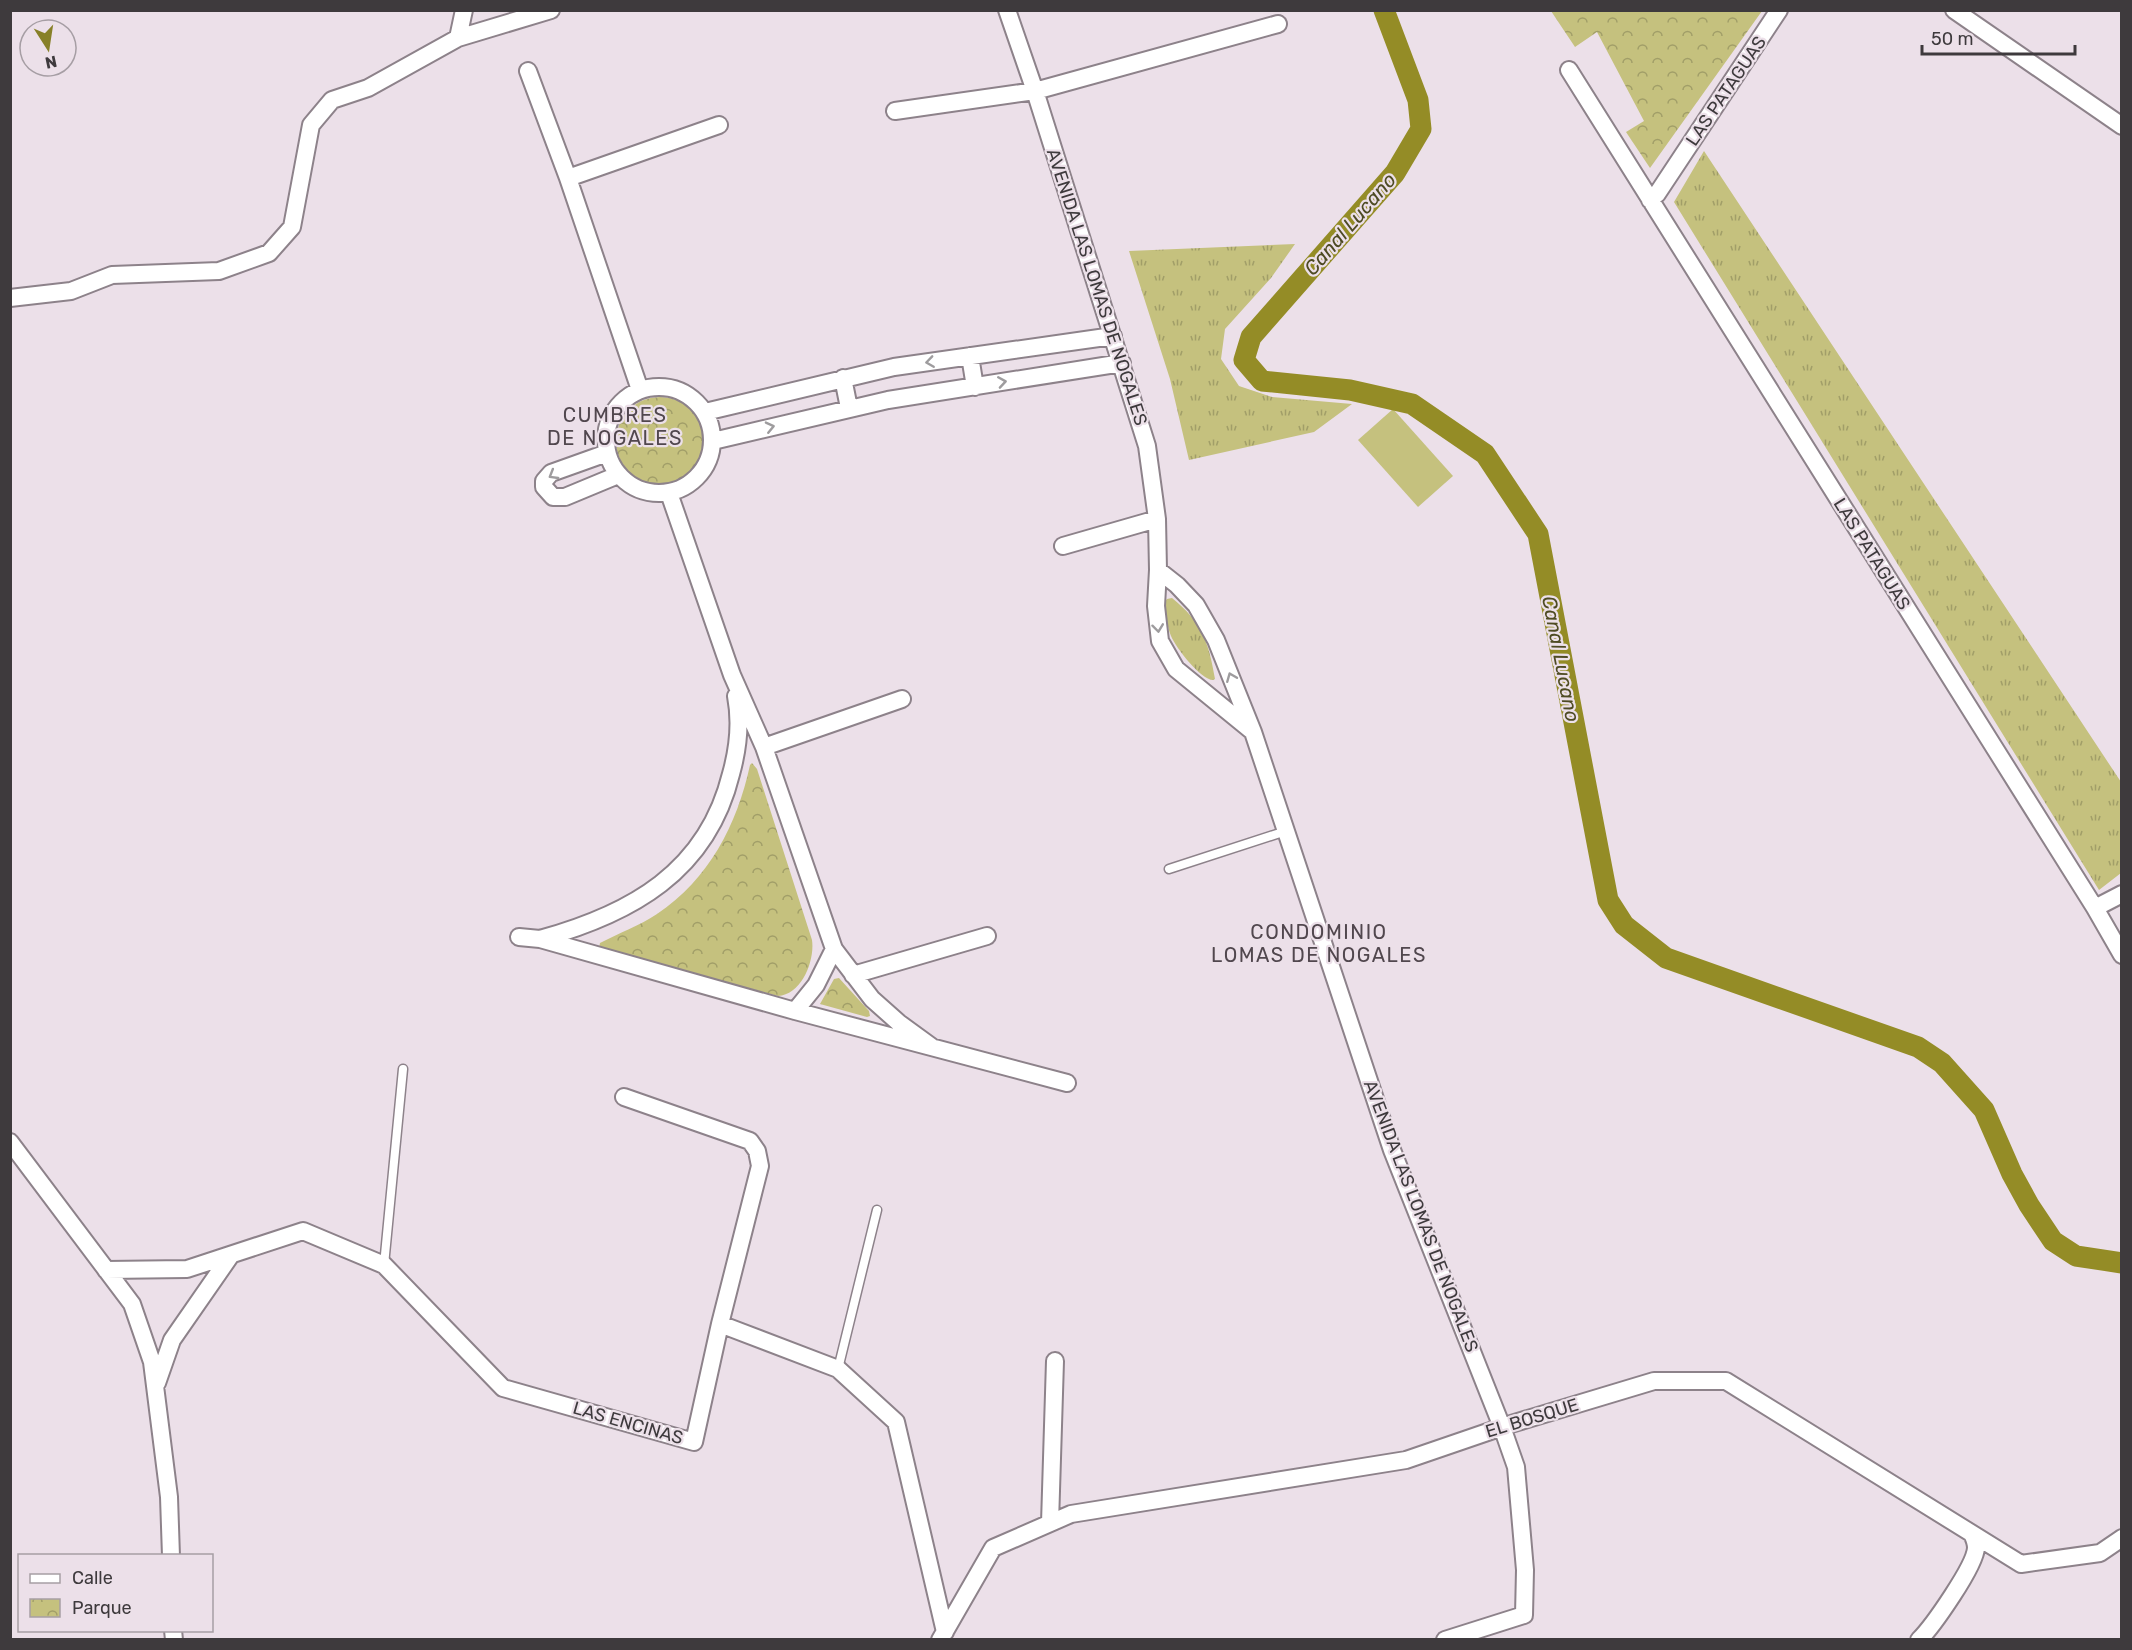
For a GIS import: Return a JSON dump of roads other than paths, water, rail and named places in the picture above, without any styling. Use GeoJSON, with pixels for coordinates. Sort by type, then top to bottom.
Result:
{"type":"FeatureCollection","features":[{"type":"Feature","properties":{"kind":"street"},"geometry":{"type":"LineString","coordinates":[[458,38],[464,10]]}},
{"type":"Feature","properties":{"kind":"street"},"geometry":{"type":"LineString","coordinates":[[10,298],[71,291],[112,275],[219,271],[269,254],[292,227],[311,125],[332,100],[368,88],[458,38],[551,10]]}},
{"type":"Feature","properties":{"kind":"street","name":"AVENIDA LAS LOMAS DE NOGALES"},"geometry":{"type":"LineString","coordinates":[[1007,10],[1035,91],[1147,446],[1157,519],[1156,606],[1160,641],[1176,669],[1253,732]]}},
{"type":"Feature","properties":{"kind":"street","name":"LAS PATAGUAS"},"geometry":{"type":"LineString","coordinates":[[1650,200],[1657,194],[1779,10]]}},
{"type":"Feature","properties":{"kind":"street"},"geometry":{"type":"LineString","coordinates":[[1954,10],[2121,126]]}},
{"type":"Feature","properties":{"kind":"street"},"geometry":{"type":"LineString","coordinates":[[895,111],[1035,91],[1278,24]]}},
{"type":"Feature","properties":{"kind":"street","name":"LAS PATAGUAS"},"geometry":{"type":"LineString","coordinates":[[1569,70],[2095,908],[2121,955]]}},
{"type":"Feature","properties":{"kind":"street"},"geometry":{"type":"LineString","coordinates":[[528,71],[568,178],[640,390]]}},
{"type":"Feature","properties":{"kind":"street"},"geometry":{"type":"LineString","coordinates":[[568,178],[718,125]]}},
{"type":"Feature","properties":{"kind":"street"},"geometry":{"type":"LineString","coordinates":[[705,412],[843,378],[894,368],[1113,336]]}},
{"type":"Feature","properties":{"kind":"street"},"geometry":{"type":"LineString","coordinates":[[970,356],[975,387]]}},
{"type":"Feature","properties":{"kind":"street"},"geometry":{"type":"LineString","coordinates":[[713,441],[849,408],[1122,363]]}},
{"type":"Feature","properties":{"kind":"street"},"geometry":{"type":"LineString","coordinates":[[843,378],[849,408]]}},
{"type":"Feature","properties":{"kind":"street"},"geometry":{"type":"LineString","coordinates":[[650,387],[671,388],[690,397],[705,412],[711,426],[713,441],[704,470],[688,485],[669,493],[660,494],[632,487],[618,475],[607,453],[606,434],[612,416],[623,400],[650,387]]}},
{"type":"Feature","properties":{"kind":"street"},"geometry":{"type":"LineString","coordinates":[[607,453],[551,473],[544,481],[544,487],[553,497],[565,496],[618,475]]}},
{"type":"Feature","properties":{"kind":"street"},"geometry":{"type":"LineString","coordinates":[[669,493],[732,675],[764,747],[834,949],[872,999],[899,1023],[932,1047]]}},
{"type":"Feature","properties":{"kind":"street"},"geometry":{"type":"LineString","coordinates":[[1063,546],[1157,519]]}},
{"type":"Feature","properties":{"kind":"street","name":"AVENIDA LAS LOMAS DE NOGALES"},"geometry":{"type":"LineString","coordinates":[[1158,570],[1177,585],[1196,605],[1216,640],[1253,732],[1392,1150],[1516,1467],[1525,1570],[1524,1615],[1445,1640]]}},
{"type":"Feature","properties":{"kind":"street"},"geometry":{"type":"LineString","coordinates":[[540,939],[599,920],[642,898],[675,873],[700,844],[722,805],[735,756],[738,717],[732,675]]}},
{"type":"Feature","properties":{"kind":"street"},"geometry":{"type":"LineString","coordinates":[[764,747],[902,699]]}},
{"type":"Feature","properties":{"kind":"street"},"geometry":{"type":"LineString","coordinates":[[2095,908],[2121,894]]}},
{"type":"Feature","properties":{"kind":"street"},"geometry":{"type":"LineString","coordinates":[[853,975],[987,936]]}},
{"type":"Feature","properties":{"kind":"street"},"geometry":{"type":"LineString","coordinates":[[519,937],[540,939],[795,1011],[1067,1083]]}},
{"type":"Feature","properties":{"kind":"street"},"geometry":{"type":"LineString","coordinates":[[795,1011],[816,985],[834,949]]}},
{"type":"Feature","properties":{"kind":"street"},"geometry":{"type":"LineString","coordinates":[[624,1097],[750,1141],[757,1151],[760,1166],[720,1324],[838,1369],[896,1422],[942,1636]]}},
{"type":"Feature","properties":{"kind":"street"},"geometry":{"type":"LineString","coordinates":[[10,1142],[132,1304],[152,1362],[169,1497],[171,1554]]}},
{"type":"Feature","properties":{"kind":"street","name":"LAS ENCINAS"},"geometry":{"type":"LineString","coordinates":[[106,1270],[187,1269],[303,1231],[384,1264],[503,1388],[694,1442],[720,1324]]}},
{"type":"Feature","properties":{"kind":"street"},"geometry":{"type":"LineString","coordinates":[[155,1386],[172,1340],[231,1255]]}},
{"type":"Feature","properties":{"kind":"street"},"geometry":{"type":"LineString","coordinates":[[1050,1523],[1055,1361]]}},
{"type":"Feature","properties":{"kind":"street","name":"EL BOSQUE"},"geometry":{"type":"LineString","coordinates":[[942,1636],[993,1548],[1071,1514],[1406,1460],[1502,1427],[1654,1381],[1726,1381],[2020,1564],[2100,1553],[2121,1538]]}},
{"type":"Feature","properties":{"kind":"street"},"geometry":{"type":"LineString","coordinates":[[1919,1640],[1972,1562],[1976,1547],[1972,1534]]}},
{"type":"Feature","properties":{"kind":"lane"},"geometry":{"type":"LineString","coordinates":[[1169,869],[1286,831]]}},
{"type":"Feature","properties":{"kind":"lane"},"geometry":{"type":"LineString","coordinates":[[384,1264],[404,1069]]}},
{"type":"Feature","properties":{"kind":"lane"},"geometry":{"type":"LineString","coordinates":[[838,1369],[877,1210]]}},
{"type":"Feature","properties":{"kind":"waterway","name":"Canal Lucano"},"geometry":{"type":"LineString","coordinates":[[1384,10],[1418,100],[1421,129],[1395,173],[1251,337],[1244,360],[1262,381],[1350,390],[1412,404],[1485,454],[1538,534],[1608,900],[1624,925],[1666,958],[1918,1047],[1942,1063],[1984,1110],[2012,1174],[2053,1241],[2076,1256],[2122,1263]]}},
{"type":"Feature","properties":{"kind":"district","name":"CUMBRES DE NOGALES"},"geometry":{"type":"Point","coordinates":[615,426]}},
{"type":"Feature","properties":{"kind":"district","name":"CONDOMINIO LOMAS DE NOGALES"},"geometry":{"type":"Point","coordinates":[1319,944]}}]}
